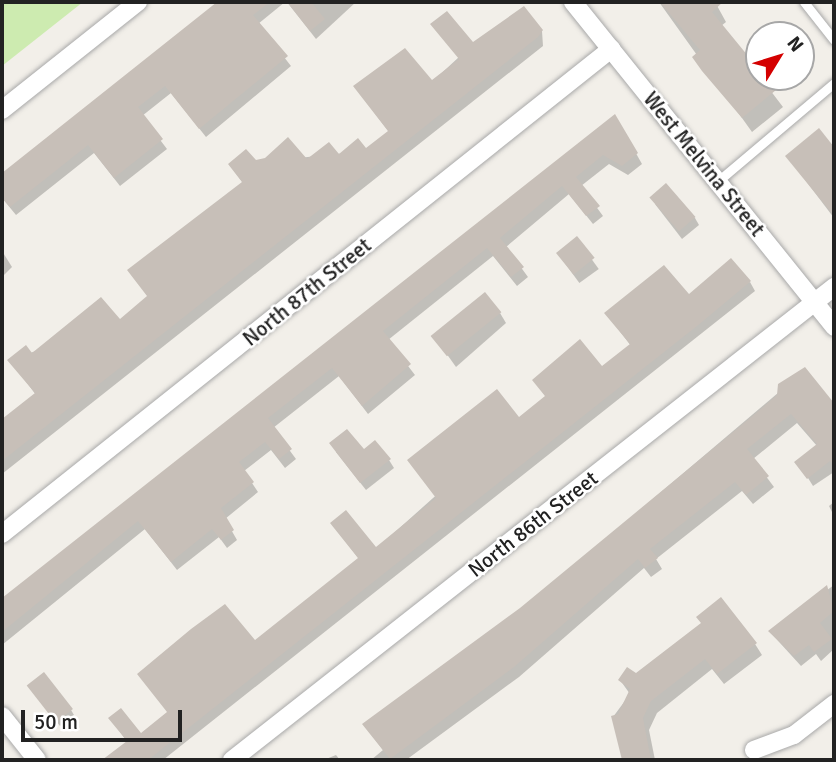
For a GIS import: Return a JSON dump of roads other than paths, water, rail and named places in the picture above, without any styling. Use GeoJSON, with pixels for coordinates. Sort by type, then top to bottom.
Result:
{"type":"FeatureCollection","features":[{"type":"Feature","properties":{"kind":"street"},"geometry":{"type":"LineString","coordinates":[[2,110],[138,2]]}},
{"type":"Feature","properties":{"kind":"street","name":"West Melvina Street"},"geometry":{"type":"LineString","coordinates":[[573,2],[834,327]]}},
{"type":"Feature","properties":{"kind":"street","name":"North 87th Street"},"geometry":{"type":"LineString","coordinates":[[2,534],[611,49]]}},
{"type":"Feature","properties":{"kind":"street","name":"North 86th Street"},"geometry":{"type":"LineString","coordinates":[[232,760],[834,287]]}},
{"type":"Feature","properties":{"kind":"street"},"geometry":{"type":"LineString","coordinates":[[754,750],[794,735],[834,704]]}},
{"type":"Feature","properties":{"kind":"street"},"geometry":{"type":"LineString","coordinates":[[4,724],[37,760]]}},
{"type":"Feature","properties":{"kind":"lane"},"geometry":{"type":"LineString","coordinates":[[804,2],[834,40]]}},
{"type":"Feature","properties":{"kind":"lane"},"geometry":{"type":"LineString","coordinates":[[718,181],[834,83]]}}]}
